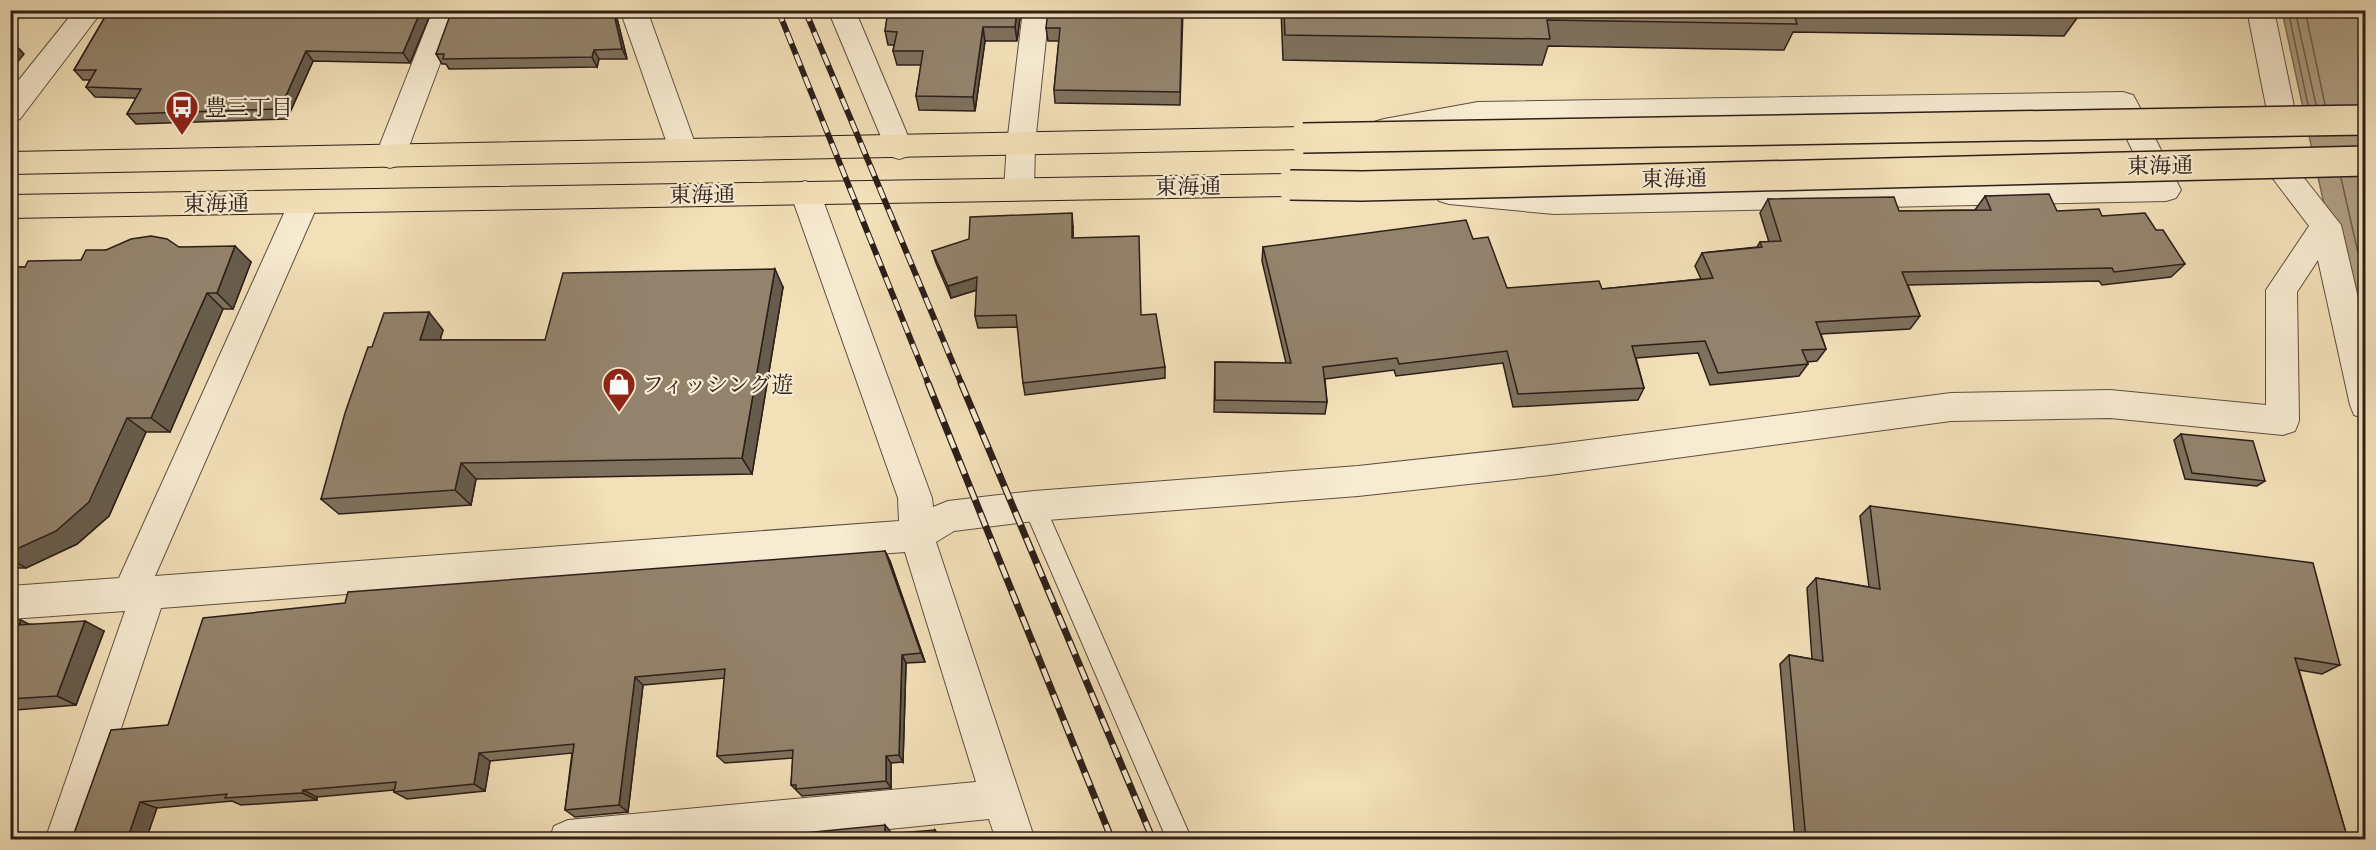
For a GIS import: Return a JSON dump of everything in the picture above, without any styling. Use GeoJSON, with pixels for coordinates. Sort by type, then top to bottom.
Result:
{"type":"FeatureCollection","features":[{"type":"Feature","properties":{"kind":"main road","name":"東海通"},"geometry":{"type":"LineString","coordinates":[[10,162],[390,157],[683,149],[899,148],[1356,136],[2366,120]]}},
{"type":"Feature","properties":{"kind":"main road","name":"東海通"},"geometry":{"type":"LineString","coordinates":[[10,207],[1290,184],[1362,186],[2366,160]]}},
{"type":"Feature","properties":{"kind":"street"},"geometry":{"type":"LineString","coordinates":[[10,112],[90,10]]}},
{"type":"Feature","properties":{"kind":"street"},"geometry":{"type":"LineString","coordinates":[[390,157],[447,10]]}},
{"type":"Feature","properties":{"kind":"street"},"geometry":{"type":"LineString","coordinates":[[633,10],[683,149]]}},
{"type":"Feature","properties":{"kind":"street"},"geometry":{"type":"LineString","coordinates":[[841,10],[899,148]]}},
{"type":"Feature","properties":{"kind":"street"},"geometry":{"type":"LineString","coordinates":[[1019,189],[1021,144],[1036,10]]}},
{"type":"Feature","properties":{"kind":"street"},"geometry":{"type":"LineString","coordinates":[[2260,10],[2283,121]]}},
{"type":"Feature","properties":{"kind":"street"},"geometry":{"type":"LineString","coordinates":[[1356,136],[1478,112],[2123,102],[2166,190],[1554,203],[1362,186]]}},
{"type":"Feature","properties":{"kind":"street"},"geometry":{"type":"LineString","coordinates":[[2276,163],[2326,225],[2366,405]]}},
{"type":"Feature","properties":{"kind":"street"},"geometry":{"type":"LineString","coordinates":[[805,192],[915,498],[917,535],[1016,840]]}},
{"type":"Feature","properties":{"kind":"street"},"geometry":{"type":"LineString","coordinates":[[64,840],[139,593],[304,202]]}},
{"type":"Feature","properties":{"kind":"street"},"geometry":{"type":"LineString","coordinates":[[10,603],[917,535],[948,516],[1034,506],[1358,481],[1550,460],[1951,407],[2110,404],[2283,422],[2281,290],[2326,225]]}},
{"type":"Feature","properties":{"kind":"street"},"geometry":{"type":"LineString","coordinates":[[568,840],[1001,799]]}},
{"type":"Feature","properties":{"kind":"lane"},"geometry":{"type":"LineString","coordinates":[[1034,506],[1180,840]]}},
{"type":"Feature","properties":{"kind":"water"},"geometry":{"type":"Polygon","coordinates":[[[2282,11],[2365,11],[2365,393],[2282,11]]]}},
{"type":"Feature","properties":{"kind":"building"},"geometry":{"type":"Polygon","coordinates":[[[109,10],[421,10],[403,53],[306,51],[280,109],[127,114],[141,89],[86,87],[96,70],[74,70],[109,10]]]}},
{"type":"Feature","properties":{"kind":"building"},"geometry":{"type":"Polygon","coordinates":[[[452,10],[613,10],[622,49],[594,50],[592,57],[443,59],[444,54],[436,54],[452,10]]]}},
{"type":"Feature","properties":{"kind":"building"},"geometry":{"type":"Polygon","coordinates":[[[888,10],[1017,10],[1015,27],[983,27],[973,97],[916,96],[923,51],[893,51],[897,32],[885,31],[888,10]]]}},
{"type":"Feature","properties":{"kind":"building"},"geometry":{"type":"Polygon","coordinates":[[[1048,10],[1182,10],[1180,92],[1054,90],[1060,28],[1046,28],[1048,10]]]}},
{"type":"Feature","properties":{"kind":"building"},"geometry":{"type":"Polygon","coordinates":[[[1284,10],[1793,10],[1797,24],[1547,20],[1550,39],[1285,35],[1284,10]]]}},
{"type":"Feature","properties":{"kind":"building"},"geometry":{"type":"Polygon","coordinates":[[[2049,194],[2057,211],[2099,209],[2102,216],[2145,213],[2156,230],[2163,230],[2185,264],[2114,272],[2112,268],[1902,272],[1920,316],[1816,322],[1826,349],[1802,350],[1808,364],[1718,373],[1705,341],[1632,346],[1644,388],[1518,394],[1507,351],[1399,364],[1397,358],[1323,367],[1327,402],[1215,400],[1215,362],[1291,363],[1263,247],[1466,220],[1473,239],[1488,237],[1507,288],[1599,281],[1602,289],[1713,278],[1702,253],[1762,247],[1760,242],[1781,241],[1768,199],[1894,197],[1899,211],[1991,210],[1985,196],[2049,194]]]}},
{"type":"Feature","properties":{"kind":"building"},"geometry":{"type":"Polygon","coordinates":[[[1072,213],[1072,238],[1139,236],[1141,315],[1156,314],[1165,367],[1023,383],[1016,315],[975,316],[977,277],[948,286],[932,251],[969,239],[970,217],[1072,213]]]}},
{"type":"Feature","properties":{"kind":"building"},"geometry":{"type":"Polygon","coordinates":[[[151,236],[167,239],[179,247],[235,246],[217,293],[207,293],[151,418],[127,418],[89,502],[56,531],[10,552],[10,267],[25,267],[28,261],[81,260],[86,250],[106,250],[131,239],[151,236]]]}},
{"type":"Feature","properties":{"kind":"building"},"geometry":{"type":"Polygon","coordinates":[[[775,269],[742,458],[461,463],[455,490],[321,499],[345,413],[368,347],[372,347],[384,313],[429,312],[420,340],[545,340],[563,273],[775,269]]]}},
{"type":"Feature","properties":{"kind":"building"},"geometry":{"type":"Polygon","coordinates":[[[2181,434],[2253,441],[2265,481],[2192,473],[2181,434]]]}},
{"type":"Feature","properties":{"kind":"building"},"geometry":{"type":"Polygon","coordinates":[[[1870,506],[2313,563],[2340,665],[2295,658],[2346,833],[2355,834],[2357,840],[1806,840],[1789,655],[1823,661],[1816,578],[1880,589],[1870,506]]]}},
{"type":"Feature","properties":{"kind":"building"},"geometry":{"type":"Polygon","coordinates":[[[885,551],[921,653],[902,655],[899,755],[886,756],[886,781],[796,789],[796,785],[791,785],[793,750],[717,756],[725,669],[635,677],[619,805],[565,810],[574,744],[479,753],[474,784],[394,792],[396,782],[303,790],[302,793],[225,798],[227,794],[140,802],[127,840],[72,839],[111,730],[168,725],[203,618],[345,603],[348,592],[885,551]]]}},
{"type":"Feature","properties":{"kind":"building"},"geometry":{"type":"Polygon","coordinates":[[[10,620],[21,620],[19,625],[85,621],[57,696],[10,699],[10,620]]]}},
{"type":"Feature","properties":{"kind":"building"},"geometry":{"type":"Polygon","coordinates":[[[885,825],[885,834],[935,830],[935,840],[794,840],[794,834],[885,825]]]}},
{"type":"Feature","properties":{"kind":"building"},"geometry":{"type":"Polygon","coordinates":[[[561,836],[616,836],[615,840],[561,840],[561,836]]]}},
{"type":"Feature","properties":{"kind":"railway"},"geometry":{"type":"LineString","coordinates":[[778,10],[929,385]]}},
{"type":"Feature","properties":{"kind":"railway"},"geometry":{"type":"LineString","coordinates":[[805,10],[962,385]]}},
{"type":"Feature","properties":{"kind":"railway"},"geometry":{"type":"LineString","coordinates":[[928,383],[1112,840]]}},
{"type":"Feature","properties":{"kind":"railway"},"geometry":{"type":"LineString","coordinates":[[961,383],[1153,840]]}},
{"type":"Feature","properties":{"kind":"place","name":"豊三丁目"},"geometry":{"type":"Point","coordinates":[182,136]}},
{"type":"Feature","properties":{"kind":"place","name":"フィッシング遊"},"geometry":{"type":"Point","coordinates":[619,413]}}]}
